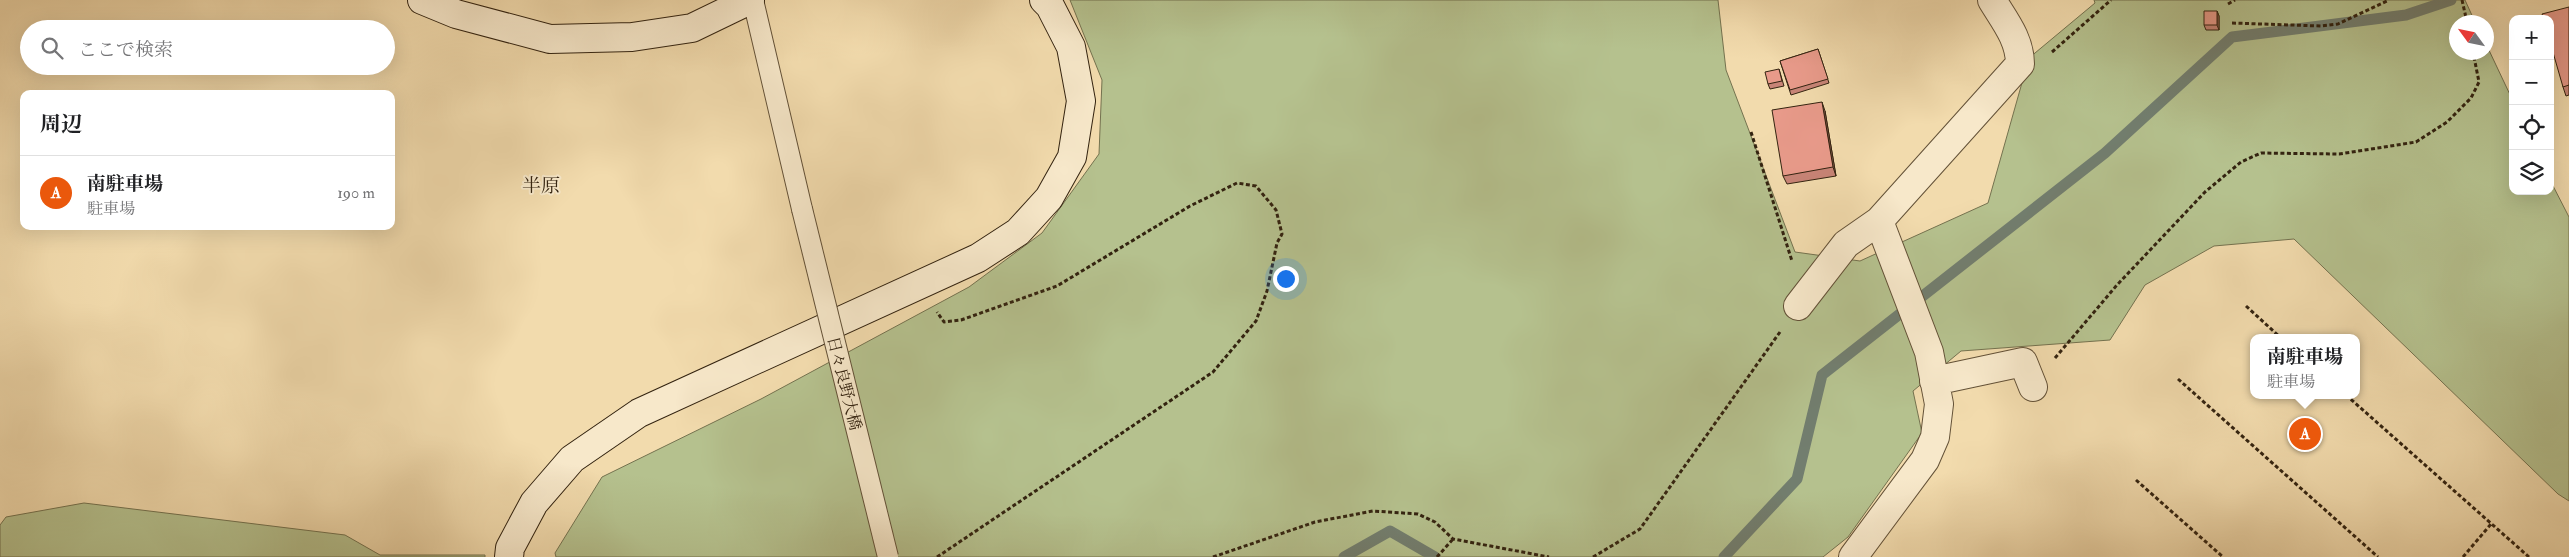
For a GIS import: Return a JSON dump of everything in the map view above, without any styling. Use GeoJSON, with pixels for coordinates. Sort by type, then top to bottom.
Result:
{"type":"FeatureCollection","features":[{"type":"Feature","properties":{"kind":"street"},"geometry":{"type":"LineString","coordinates":[[422,0],[456,14],[550,39],[632,37],[692,28],[751,0]]}},
{"type":"Feature","properties":{"kind":"street"},"geometry":{"type":"LineString","coordinates":[[509,557],[510,548],[534,503],[572,459],[639,413],[978,258],[1018,232],[1049,198],[1072,157],[1081,101],[1071,47],[1050,6],[1044,0]]}},
{"type":"Feature","properties":{"kind":"street"},"geometry":{"type":"LineString","coordinates":[[1798,306],[1846,244],[1879,220],[2020,64],[2020,50],[2015,37],[1992,0]]}},
{"type":"Feature","properties":{"kind":"street"},"geometry":{"type":"LineString","coordinates":[[1853,557],[1925,460],[1935,437],[1939,404],[1929,352],[1879,220]]}},
{"type":"Feature","properties":{"kind":"street"},"geometry":{"type":"LineString","coordinates":[[1934,381],[2023,362],[2030,378]]}},
{"type":"Feature","properties":{"kind":"lane","name":"日々良野大橋"},"geometry":{"type":"LineString","coordinates":[[751,0],[888,557]]}},
{"type":"Feature","properties":{"kind":"path"},"geometry":{"type":"LineString","coordinates":[[2020,64],[2041,62],[2111,0]]}},
{"type":"Feature","properties":{"kind":"path"},"geometry":{"type":"LineString","coordinates":[[2228,4],[2235,0]]}},
{"type":"Feature","properties":{"kind":"path"},"geometry":{"type":"LineString","coordinates":[[2232,23],[2321,26],[2338,24],[2389,0]]}},
{"type":"Feature","properties":{"kind":"path"},"geometry":{"type":"LineString","coordinates":[[2462,0],[2465,15]]}},
{"type":"Feature","properties":{"kind":"path"},"geometry":{"type":"LineString","coordinates":[[2030,378],[2059,355],[2124,278],[2206,192],[2240,162],[2261,153],[2339,154],[2416,142],[2447,122],[2471,98],[2479,82],[2475,60]]}},
{"type":"Feature","properties":{"kind":"path"},"geometry":{"type":"LineString","coordinates":[[1593,557],[1640,529],[1798,306],[1790,294],[1794,264],[1751,132]]}},
{"type":"Feature","properties":{"kind":"path"},"geometry":{"type":"LineString","coordinates":[[937,277],[938,313],[944,322],[961,320],[1057,286],[1190,206],[1237,182],[1256,186],[1276,210],[1282,234],[1277,243],[1268,291],[1256,321],[1213,372],[937,557]]}},
{"type":"Feature","properties":{"kind":"path"},"geometry":{"type":"LineString","coordinates":[[2246,306],[2277,334]]}},
{"type":"Feature","properties":{"kind":"path"},"geometry":{"type":"LineString","coordinates":[[2178,380],[2378,557]]}},
{"type":"Feature","properties":{"kind":"path"},"geometry":{"type":"LineString","coordinates":[[2350,399],[2529,557]]}},
{"type":"Feature","properties":{"kind":"path"},"geometry":{"type":"LineString","coordinates":[[2136,480],[2223,557]]}},
{"type":"Feature","properties":{"kind":"path"},"geometry":{"type":"LineString","coordinates":[[1213,557],[1315,522],[1372,511],[1418,514],[1435,522],[1453,539],[1548,557]]}},
{"type":"Feature","properties":{"kind":"path"},"geometry":{"type":"LineString","coordinates":[[2463,557],[2491,524]]}},
{"type":"Feature","properties":{"kind":"path"},"geometry":{"type":"LineString","coordinates":[[1437,557],[1453,539]]}},
{"type":"Feature","properties":{"kind":"green space"},"geometry":{"type":"Polygon","coordinates":[[[1070,0],[1718,0],[1726,70],[1795,252],[1860,261],[1988,203],[2029,58],[2095,3],[2094,0],[2465,0],[2472,15],[2449,15],[2449,60],[2494,60],[2509,93],[2509,195],[2554,195],[2554,188],[2569,217],[2569,501],[2558,494],[2294,239],[2214,246],[2145,285],[2110,340],[1961,351],[1913,391],[1922,433],[1848,537],[1823,557],[556,557],[555,553],[602,477],[761,399],[969,287],[1042,233],[1099,154],[1102,80],[1070,0]]]}},
{"type":"Feature","properties":{"kind":"green space"},"geometry":{"type":"Polygon","coordinates":[[[84,503],[345,535],[380,555],[485,555],[485,557],[0,557],[0,525],[6,517],[84,503]]]}},
{"type":"Feature","properties":{"kind":"building"},"geometry":{"type":"Polygon","coordinates":[[[2569,7],[2569,85],[2563,87],[2554,56],[2554,15],[2542,14],[2569,7]]]}},
{"type":"Feature","properties":{"kind":"building"},"geometry":{"type":"Polygon","coordinates":[[[2204,11],[2217,11],[2217,25],[2204,25],[2204,11]]]}},
{"type":"Feature","properties":{"kind":"building"},"geometry":{"type":"Polygon","coordinates":[[[1818,49],[1828,79],[1790,90],[1780,61],[1818,49]]]}},
{"type":"Feature","properties":{"kind":"building"},"geometry":{"type":"Polygon","coordinates":[[[1779,69],[1782,81],[1768,84],[1765,72],[1779,69]]]}},
{"type":"Feature","properties":{"kind":"building"},"geometry":{"type":"Polygon","coordinates":[[[1822,102],[1833,167],[1783,176],[1772,110],[1822,102]]]}},
{"type":"Feature","properties":{"kind":"waterway"},"geometry":{"type":"LineString","coordinates":[[1724,557],[1797,479],[1822,375],[2105,153],[2232,37],[2406,15],[2451,0]]}},
{"type":"Feature","properties":{"kind":"waterway"},"geometry":{"type":"LineString","coordinates":[[1344,557],[1390,531],[1435,557]]}},
{"type":"Feature","properties":{"kind":"place","name":"南駐車場"},"geometry":{"type":"Point","coordinates":[2305,434]}},
{"type":"Feature","properties":{"kind":"district","name":"半原"},"geometry":{"type":"Point","coordinates":[541,185]}}]}
